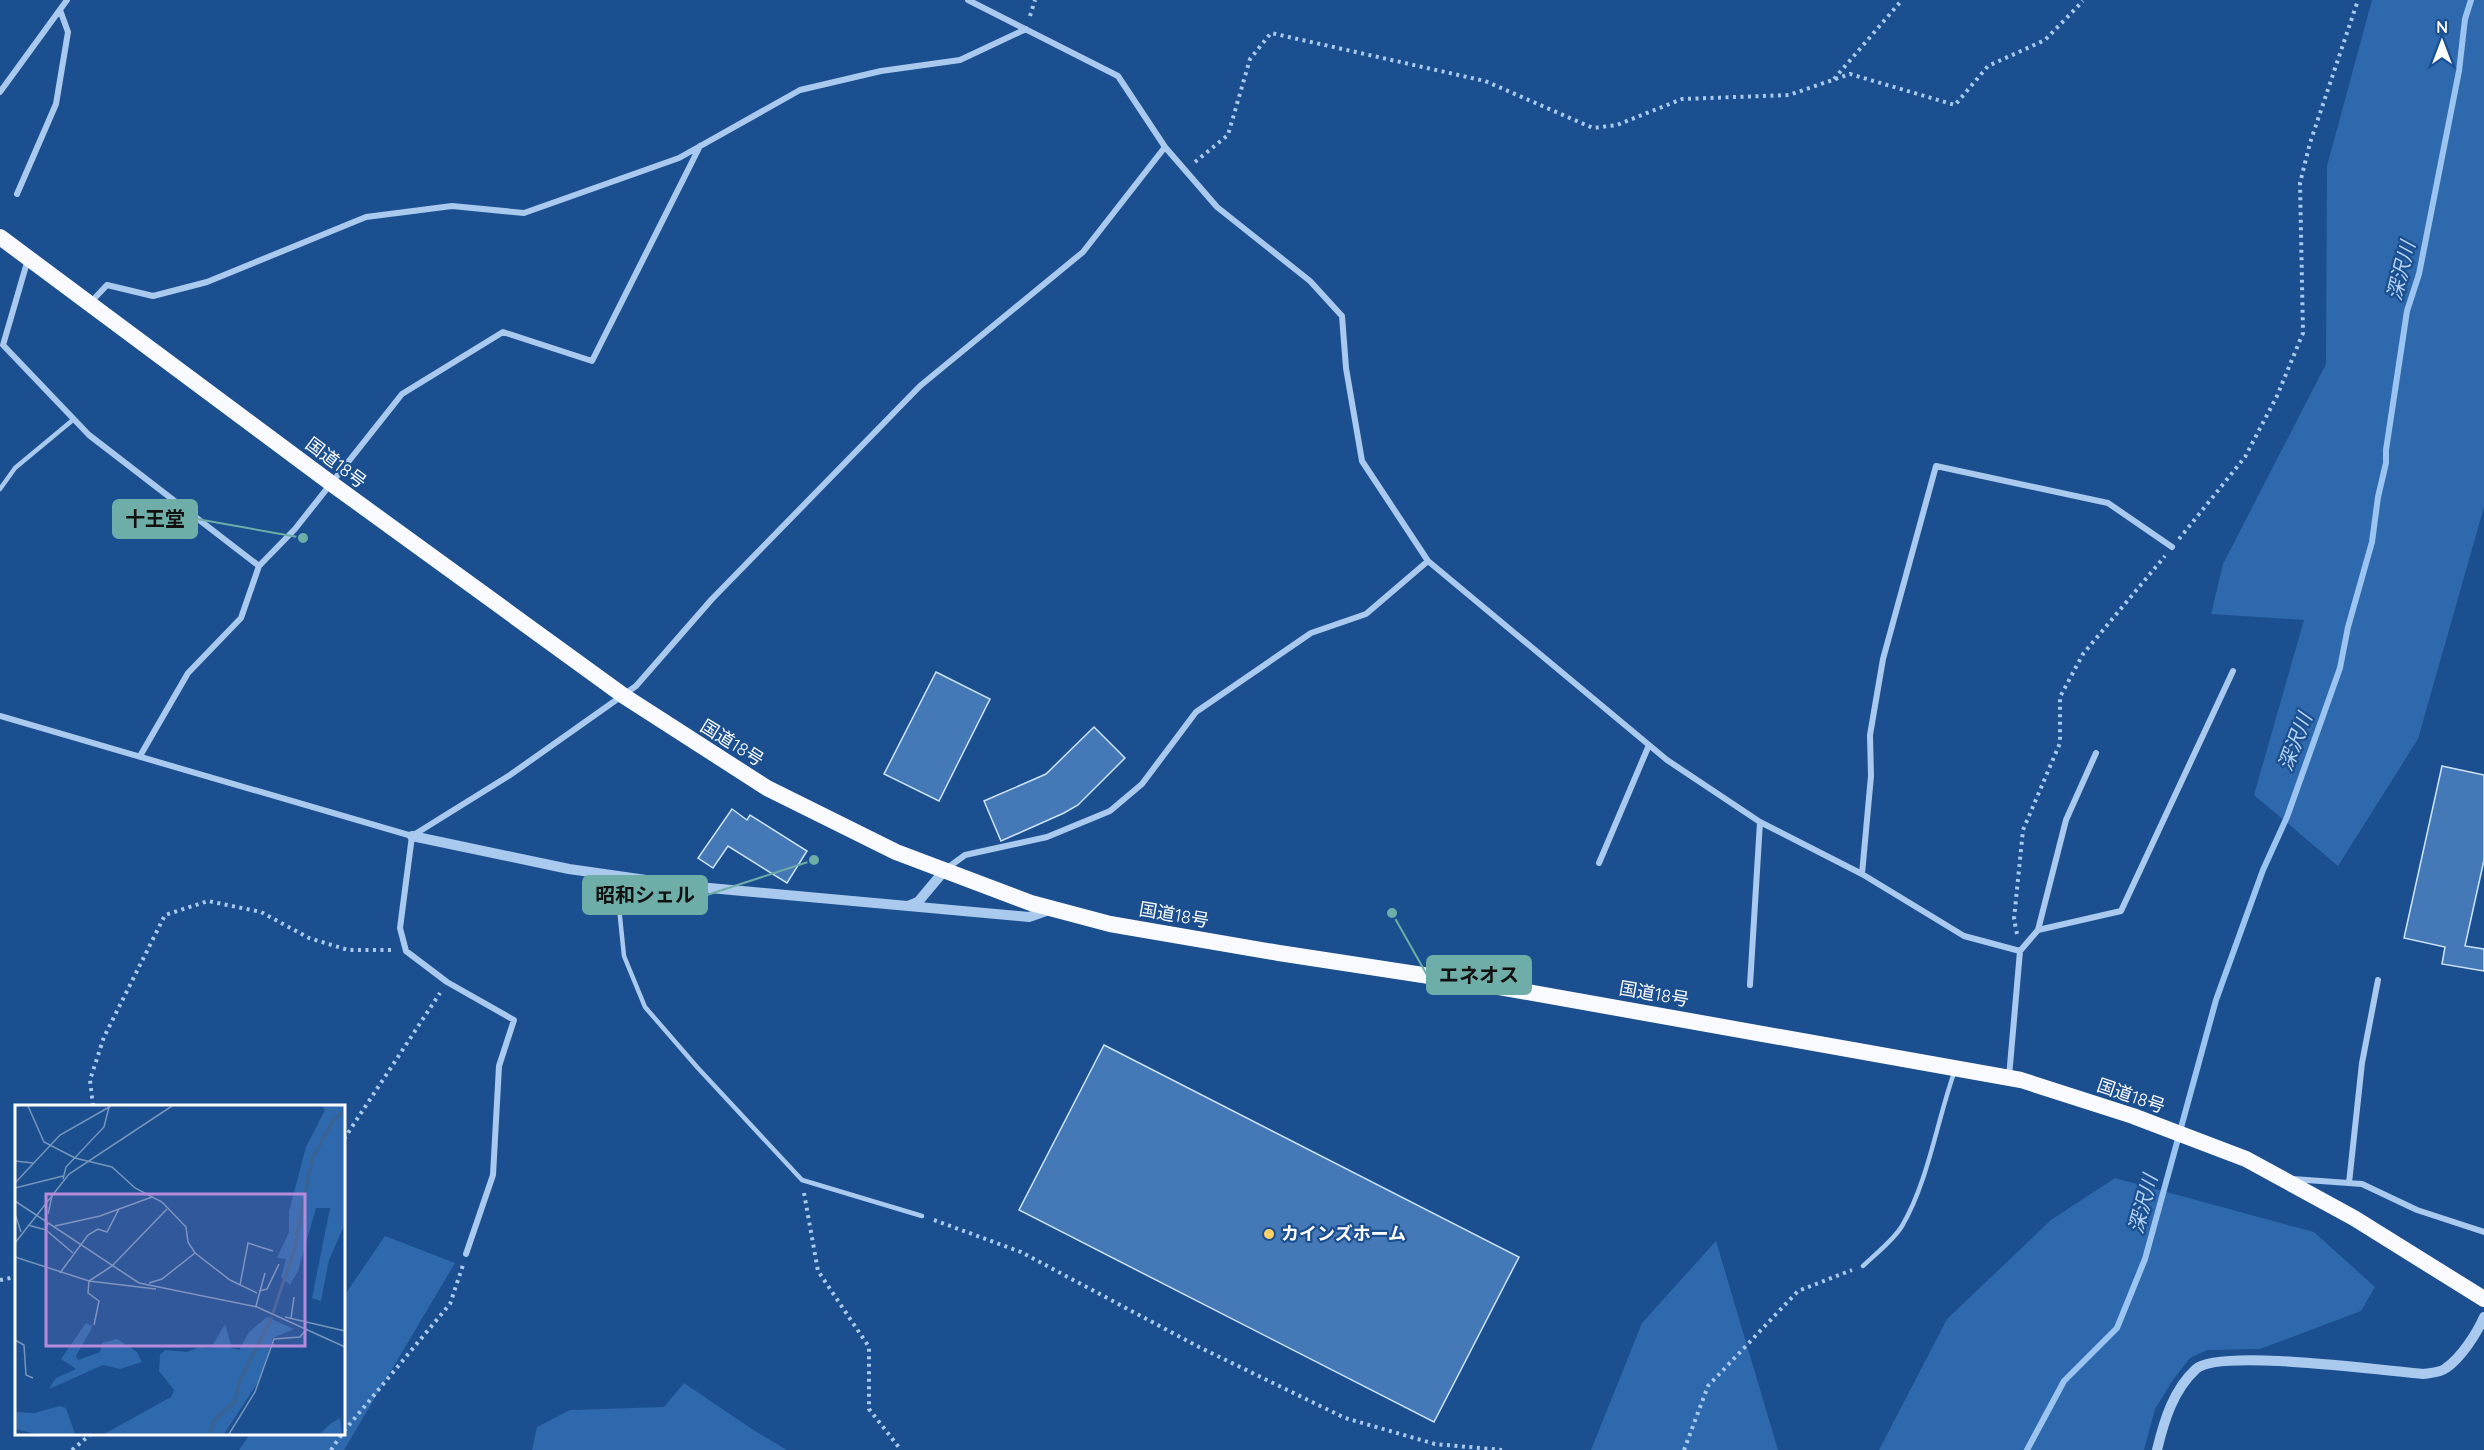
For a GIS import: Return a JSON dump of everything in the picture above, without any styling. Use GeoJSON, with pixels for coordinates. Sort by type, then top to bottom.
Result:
{"type":"FeatureCollection","features":[{"type":"Feature","properties":{"kind":"highway","name":"国道18号"},"geometry":{"type":"LineString","coordinates":[[0,237],[332,484],[624,696],[767,788],[896,852],[1053,909],[1110,924],[1488,985],[2015,1079],[2133,1116],[2246,1159],[2354,1218],[2484,1299]]}},
{"type":"Feature","properties":{"kind":"street"},"geometry":{"type":"LineString","coordinates":[[0,92],[68,0]]}},
{"type":"Feature","properties":{"kind":"street"},"geometry":{"type":"LineString","coordinates":[[968,0],[1118,75],[1165,147],[1217,207],[1310,281],[1342,316],[1346,368],[1362,461],[1428,561],[1667,760],[1760,822],[1862,873],[1964,936],[2020,951]]}},
{"type":"Feature","properties":{"kind":"street"},"geometry":{"type":"LineString","coordinates":[[17,194],[56,104],[68,32],[60,10]]}},
{"type":"Feature","properties":{"kind":"street"},"geometry":{"type":"LineString","coordinates":[[89,304],[107,285],[153,296],[207,282],[366,218],[452,206],[524,213],[679,158],[800,90],[881,71],[960,60],[1026,28]]}},
{"type":"Feature","properties":{"kind":"street"},"geometry":{"type":"LineString","coordinates":[[140,756],[188,673],[241,618],[260,566],[296,529],[402,394],[503,332],[591,362],[700,146]]}},
{"type":"Feature","properties":{"kind":"street"},"geometry":{"type":"LineString","coordinates":[[412,836],[510,775],[636,686],[712,599],[920,386],[1083,252],[1165,147]]}},
{"type":"Feature","properties":{"kind":"street"},"geometry":{"type":"LineString","coordinates":[[28,258],[2,342],[89,435],[260,566]]}},
{"type":"Feature","properties":{"kind":"street"},"geometry":{"type":"LineString","coordinates":[[1862,873],[1870,776],[1870,735],[1883,659],[1936,466],[2108,503],[2172,547]]}},
{"type":"Feature","properties":{"kind":"street"},"geometry":{"type":"LineString","coordinates":[[908,906],[918,902],[944,871],[965,855],[1047,837],[1110,812],[1142,784],[1196,712],[1311,633],[1366,614],[1428,561]]}},
{"type":"Feature","properties":{"kind":"street"},"geometry":{"type":"LineString","coordinates":[[2038,930],[2121,911],[2234,671]]}},
{"type":"Feature","properties":{"kind":"street"},"geometry":{"type":"LineString","coordinates":[[0,716],[412,836],[569,869],[688,886],[1029,917],[1053,909]]}},
{"type":"Feature","properties":{"kind":"street"},"geometry":{"type":"LineString","coordinates":[[1599,863],[1649,745]]}},
{"type":"Feature","properties":{"kind":"street"},"geometry":{"type":"LineString","coordinates":[[2015,1079],[2020,951],[2038,930],[2066,820],[2096,753]]}},
{"type":"Feature","properties":{"kind":"street"},"geometry":{"type":"LineString","coordinates":[[1750,985],[1760,822]]}},
{"type":"Feature","properties":{"kind":"street"},"geometry":{"type":"LineString","coordinates":[[412,836],[400,928],[406,951],[447,982],[514,1020],[498,1066],[493,1175],[466,1254]]}},
{"type":"Feature","properties":{"kind":"street"},"geometry":{"type":"LineString","coordinates":[[2349,1183],[2362,1064],[2378,980]]}},
{"type":"Feature","properties":{"kind":"street"},"geometry":{"type":"LineString","coordinates":[[2281,1178],[2362,1184],[2417,1210],[2484,1232]]}},
{"type":"Feature","properties":{"kind":"street"},"geometry":{"type":"LineString","coordinates":[[2157,1450],[2167,1414],[2184,1384],[2197,1367],[2210,1362],[2226,1360],[2260,1360],[2423,1374],[2438,1372],[2446,1368],[2477,1334],[2484,1317]]}},
{"type":"Feature","properties":{"kind":"lane"},"geometry":{"type":"LineString","coordinates":[[0,489],[15,468],[74,419]]}},
{"type":"Feature","properties":{"kind":"lane"},"geometry":{"type":"LineString","coordinates":[[616,876],[624,956],[645,1007],[802,1180],[922,1216]]}},
{"type":"Feature","properties":{"kind":"lane"},"geometry":{"type":"LineString","coordinates":[[1863,1266],[1901,1227],[1925,1172],[1941,1111],[1956,1068]]}},
{"type":"Feature","properties":{"kind":"path"},"geometry":{"type":"LineString","coordinates":[[1833,80],[1902,0]]}},
{"type":"Feature","properties":{"kind":"path"},"geometry":{"type":"LineString","coordinates":[[2020,951],[2014,919],[2023,830],[2060,744],[2060,697],[2083,654],[2245,457],[2277,396],[2303,333],[2300,183],[2310,143],[2358,0]]}},
{"type":"Feature","properties":{"kind":"path"},"geometry":{"type":"LineString","coordinates":[[1185,170],[1228,135],[1250,59],[1271,33],[1485,81],[1593,128],[1617,125],[1682,99],[1789,95],[1850,74],[1955,105],[1988,66],[2045,40],[2083,1]]}},
{"type":"Feature","properties":{"kind":"path"},"geometry":{"type":"LineString","coordinates":[[93,1105],[90,1080],[104,1037],[165,915],[208,901],[261,912],[309,938],[348,950],[406,951]]}},
{"type":"Feature","properties":{"kind":"path"},"geometry":{"type":"LineString","coordinates":[[345,1137],[447,982]]}},
{"type":"Feature","properties":{"kind":"path"},"geometry":{"type":"LineString","coordinates":[[802,1180],[818,1271],[868,1347],[869,1409],[901,1450]]}},
{"type":"Feature","properties":{"kind":"path"},"geometry":{"type":"LineString","coordinates":[[922,1216],[1021,1252],[1199,1347],[1346,1419],[1435,1444],[1502,1450]]}},
{"type":"Feature","properties":{"kind":"path"},"geometry":{"type":"LineString","coordinates":[[345,1430],[450,1304],[466,1254]]}},
{"type":"Feature","properties":{"kind":"path"},"geometry":{"type":"LineString","coordinates":[[1683,1450],[1708,1386],[1798,1291],[1863,1266]]}},
{"type":"Feature","properties":{"kind":"path"},"geometry":{"type":"LineString","coordinates":[[0,1280],[15,1277]]}},
{"type":"Feature","properties":{"kind":"path"},"geometry":{"type":"LineString","coordinates":[[72,1450],[90,1435]]}},
{"type":"Feature","properties":{"kind":"path"},"geometry":{"type":"LineString","coordinates":[[331,1450],[341,1435]]}},
{"type":"Feature","properties":{"kind":"shaded area"},"geometry":{"type":"Polygon","coordinates":[[[2372,0],[2484,0],[2484,507],[2418,739],[2338,866],[2254,795],[2304,620],[2211,614],[2223,564],[2326,364],[2327,166],[2372,0]]]}},
{"type":"Feature","properties":{"kind":"shaded area"},"geometry":{"type":"Polygon","coordinates":[[[2115,1178],[2314,1232],[2375,1287],[2361,1311],[2260,1349],[2207,1350],[2190,1358],[2155,1409],[2144,1450],[1879,1450],[1947,1319],[2051,1220],[2115,1178]]]}},
{"type":"Feature","properties":{"kind":"shaded area"},"geometry":{"type":"Polygon","coordinates":[[[385,1236],[455,1263],[344,1450],[239,1450],[249,1435],[345,1435],[345,1295],[385,1236]]]}},
{"type":"Feature","properties":{"kind":"shaded area"},"geometry":{"type":"Polygon","coordinates":[[[1716,1241],[1778,1450],[1591,1450],[1642,1323],[1716,1241]]]}},
{"type":"Feature","properties":{"kind":"shaded area"},"geometry":{"type":"Polygon","coordinates":[[[684,1383],[787,1450],[532,1450],[537,1427],[570,1410],[664,1407],[684,1383]]]}},
{"type":"Feature","properties":{"kind":"building"},"geometry":{"type":"Polygon","coordinates":[[[936,672],[990,699],[939,801],[884,774],[936,672]]]}},
{"type":"Feature","properties":{"kind":"building"},"geometry":{"type":"Polygon","coordinates":[[[1094,727],[1125,758],[1078,805],[1001,841],[984,801],[1046,774],[1094,727]]]}},
{"type":"Feature","properties":{"kind":"building"},"geometry":{"type":"Polygon","coordinates":[[[2442,766],[2484,775],[2484,860],[2465,946],[2484,949],[2484,971],[2442,964],[2445,947],[2404,938],[2442,766]]]}},
{"type":"Feature","properties":{"kind":"building"},"geometry":{"type":"Polygon","coordinates":[[[732,809],[747,820],[750,815],[807,851],[787,883],[728,846],[713,868],[698,858],[732,809]]]}},
{"type":"Feature","properties":{"kind":"building","name":"カインズホーム"},"geometry":{"type":"Polygon","coordinates":[[[1104,1045],[1519,1257],[1434,1422],[1019,1210],[1104,1045]]]}},
{"type":"Feature","properties":{"kind":"waterway","name":"深沢川"},"geometry":{"type":"LineString","coordinates":[[2027,1450],[2064,1381],[2117,1328],[2145,1259],[2216,1000],[2263,870],[2287,817],[2340,668],[2348,627],[2372,542],[2378,497],[2386,463],[2407,311],[2419,274],[2459,71],[2465,19],[2471,0]]}},
{"type":"Feature","properties":{"kind":"place","name":"十王堂"},"geometry":{"type":"Point","coordinates":[303,538]}},
{"type":"Feature","properties":{"kind":"place","name":"昭和シェル"},"geometry":{"type":"Point","coordinates":[814,860]}},
{"type":"Feature","properties":{"kind":"place","name":"エネオス"},"geometry":{"type":"Point","coordinates":[1392,913]}},
{"type":"Feature","properties":{"kind":"place","name":"カインズホーム"},"geometry":{"type":"Point","coordinates":[1269,1234]}}]}
